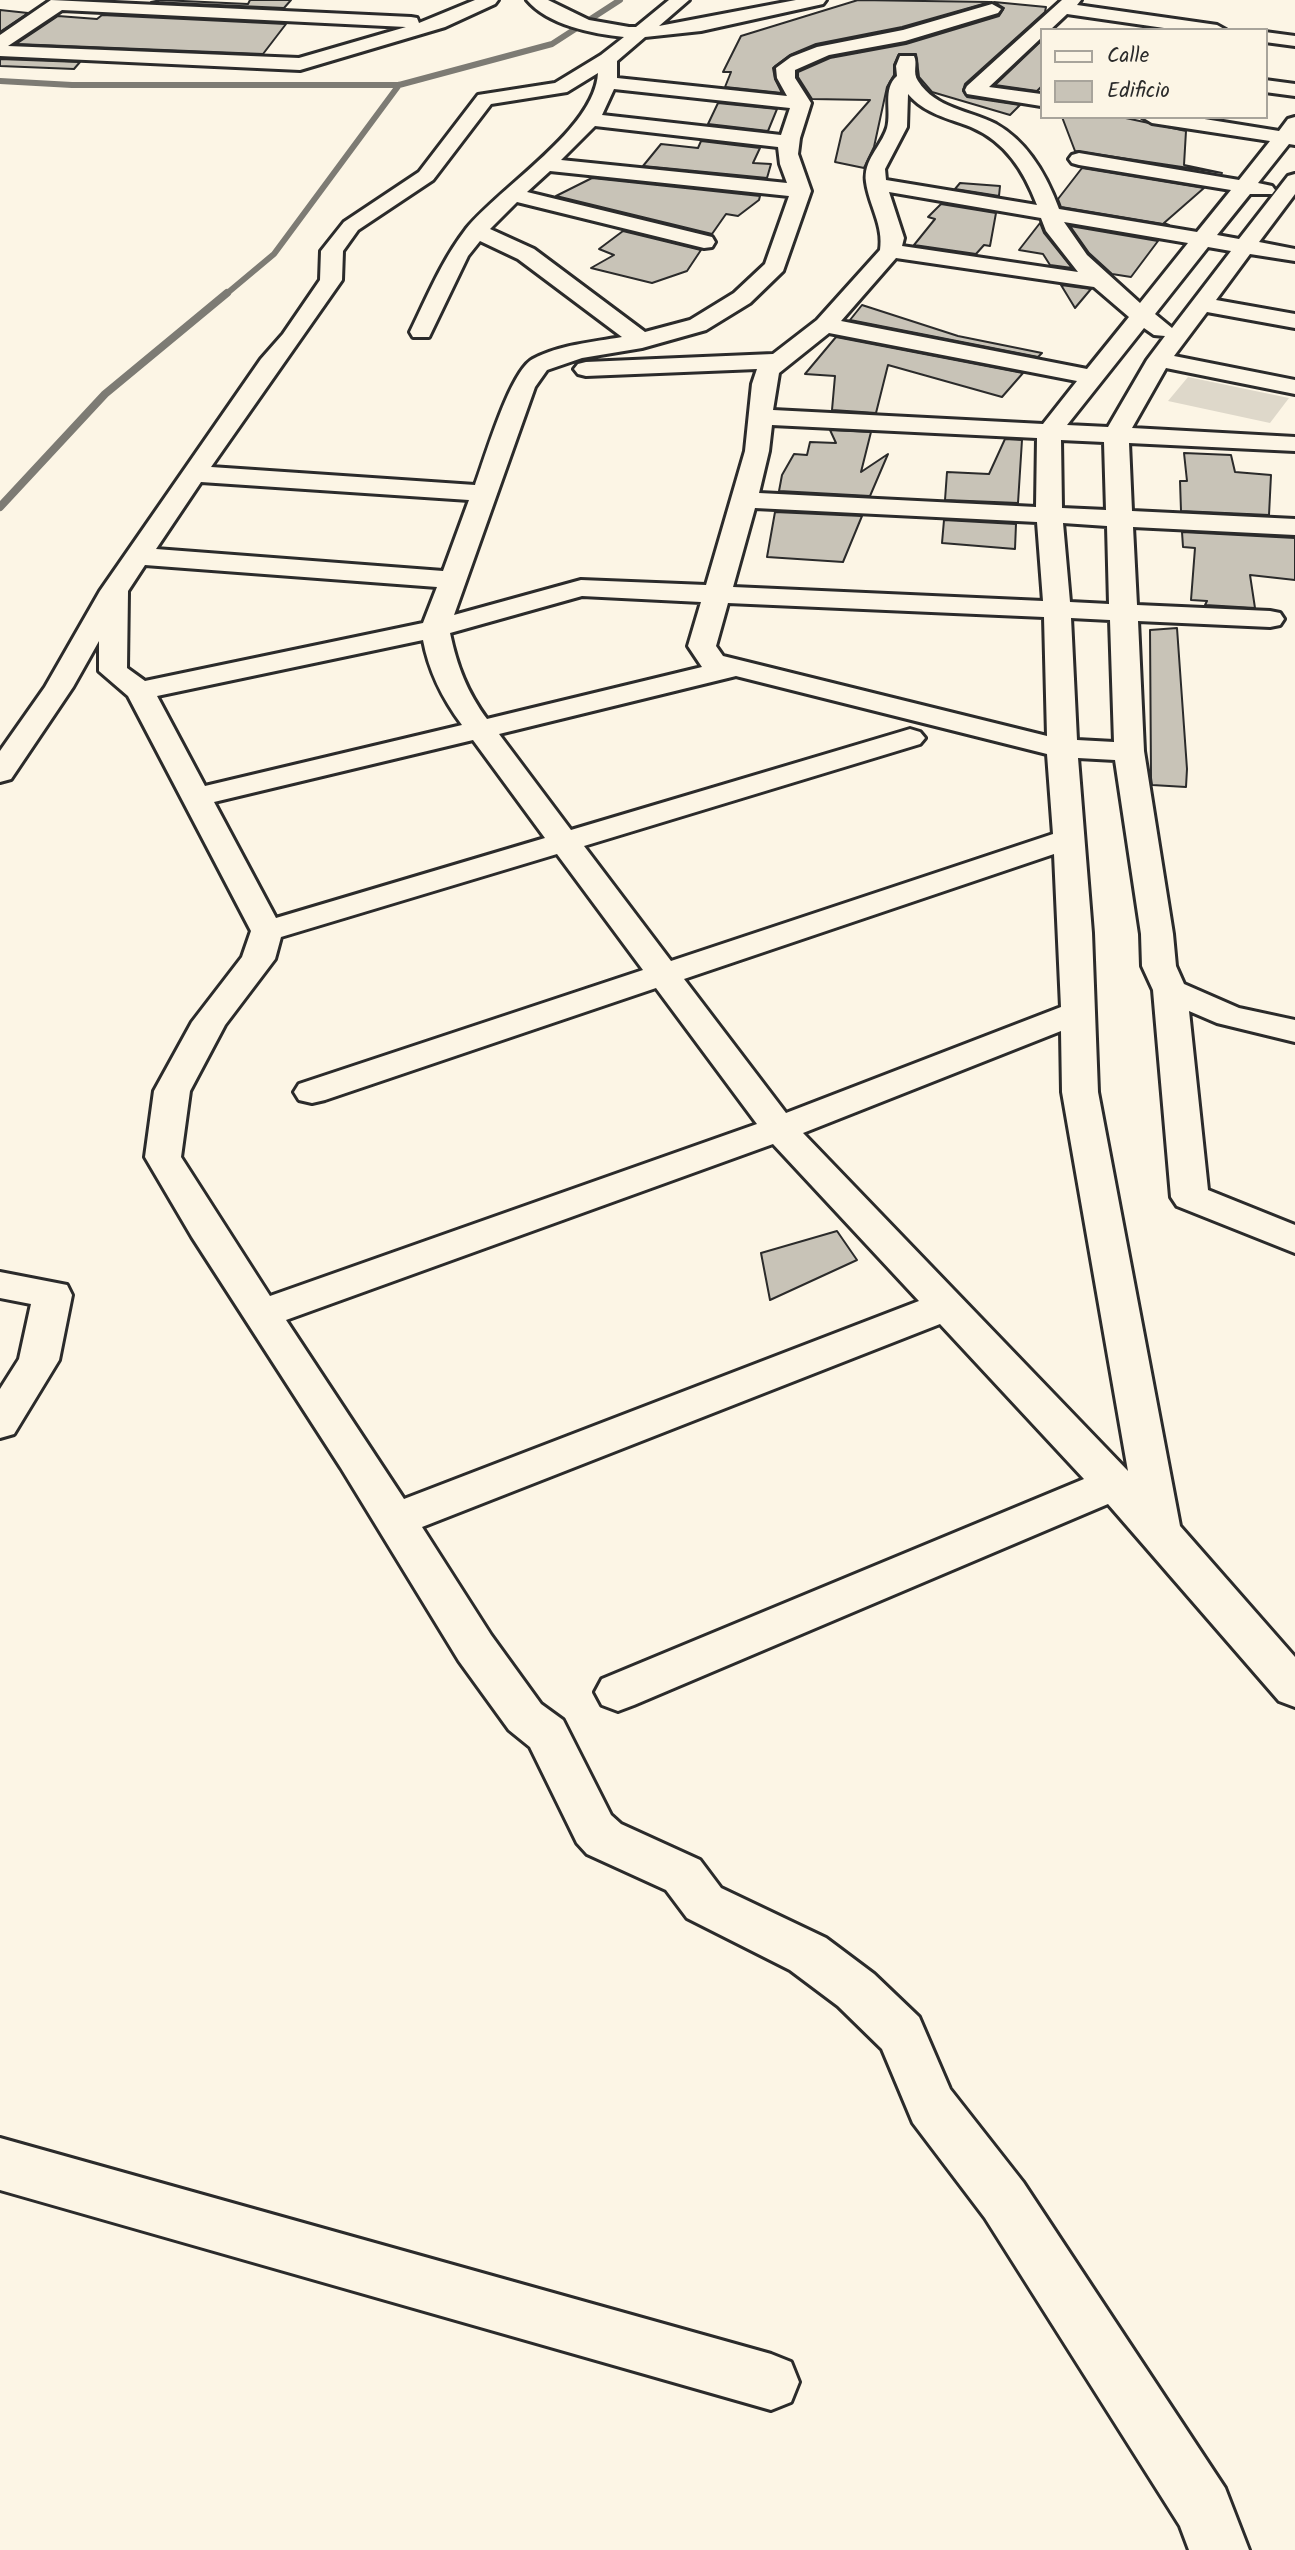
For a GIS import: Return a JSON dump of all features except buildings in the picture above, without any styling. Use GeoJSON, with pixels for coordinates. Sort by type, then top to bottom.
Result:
{"type":"FeatureCollection","features":[{"type":"Feature","properties":{"kind":"street"},"geometry":{"type":"LineString","coordinates":[[0,51],[300,64],[439,23],[489,0]]}},
{"type":"Feature","properties":{"kind":"street"},"geometry":{"type":"LineString","coordinates":[[536,0],[558,15],[575,22],[642,34],[688,29],[817,0]]}},
{"type":"Feature","properties":{"kind":"street"},"geometry":{"type":"LineString","coordinates":[[0,773],[59,687],[114,591],[269,364],[291,339],[331,279],[332,251],[351,226],[426,176],[485,99],[559,88],[608,59],[642,34],[680,0]]}},
{"type":"Feature","properties":{"kind":"street"},"geometry":{"type":"LineString","coordinates":[[0,43],[60,2],[439,23]]}},
{"type":"Feature","properties":{"kind":"street"},"geometry":{"type":"LineString","coordinates":[[1041,28],[1068,4],[1206,28]]}},
{"type":"Feature","properties":{"kind":"street"},"geometry":{"type":"LineString","coordinates":[[994,5],[990,16],[983,21],[909,56],[905,63],[906,78],[925,104],[1001,135],[1030,168],[1055,228],[1098,281],[1175,339]]}},
{"type":"Feature","properties":{"kind":"street"},"geometry":{"type":"LineString","coordinates":[[801,103],[786,78],[785,68],[802,56],[834,47],[894,38],[994,5]]}},
{"type":"Feature","properties":{"kind":"street"},"geometry":{"type":"LineString","coordinates":[[212,60],[252,14]]}},
{"type":"Feature","properties":{"kind":"street"},"geometry":{"type":"LineString","coordinates":[[1040,29],[974,90],[1040,100]]}},
{"type":"Feature","properties":{"kind":"street"},"geometry":{"type":"LineString","coordinates":[[1267,37],[1295,41]]}},
{"type":"Feature","properties":{"kind":"street"},"geometry":{"type":"LineString","coordinates":[[1017,50],[1040,54]]}},
{"type":"Feature","properties":{"kind":"street"},"geometry":{"type":"LineString","coordinates":[[421,332],[458,255],[476,231],[590,120],[607,83],[608,59]]}},
{"type":"Feature","properties":{"kind":"street"},"geometry":{"type":"LineString","coordinates":[[906,78],[900,85],[897,127],[875,169],[876,184],[893,238],[891,251],[825,325],[768,370],[762,417],[745,500],[715,593],[702,646],[713,662],[1062,749],[1129,751]]}},
{"type":"Feature","properties":{"kind":"street"},"geometry":{"type":"LineString","coordinates":[[607,83],[801,103]]}},
{"type":"Feature","properties":{"kind":"street"},"geometry":{"type":"LineString","coordinates":[[1267,86],[1295,90]]}},
{"type":"Feature","properties":{"kind":"street"},"geometry":{"type":"LineString","coordinates":[[801,103],[786,142],[788,165],[801,191],[775,266],[742,298],[698,324],[642,341],[577,352],[539,365],[523,387],[435,629],[441,659],[456,697],[779,1129],[1160,1532],[1295,1688]]}},
{"type":"Feature","properties":{"kind":"street"},"geometry":{"type":"LineString","coordinates":[[1169,119],[1291,133]]}},
{"type":"Feature","properties":{"kind":"street"},"geometry":{"type":"LineString","coordinates":[[590,120],[786,142]]}},
{"type":"Feature","properties":{"kind":"street"},"geometry":{"type":"LineString","coordinates":[[1160,1532],[1080,1091],[1069,839],[1049,515],[1049,432],[1244,186],[1291,133]]}},
{"type":"Feature","properties":{"kind":"street"},"geometry":{"type":"LineString","coordinates":[[1079,159],[1244,186],[1292,189]]}},
{"type":"Feature","properties":{"kind":"street"},"geometry":{"type":"LineString","coordinates":[[545,164],[801,191]]}},
{"type":"Feature","properties":{"kind":"street"},"geometry":{"type":"LineString","coordinates":[[876,184],[1295,255]]}},
{"type":"Feature","properties":{"kind":"street"},"geometry":{"type":"LineString","coordinates":[[1292,189],[1245,246],[1159,360],[1116,435],[1129,751],[1157,934],[1159,966],[1170,990],[1190,1197],[1295,1240]]}},
{"type":"Feature","properties":{"kind":"street"},"geometry":{"type":"LineString","coordinates":[[513,194],[704,242]]}},
{"type":"Feature","properties":{"kind":"street"},"geometry":{"type":"LineString","coordinates":[[476,231],[526,254],[642,341]]}},
{"type":"Feature","properties":{"kind":"street"},"geometry":{"type":"LineString","coordinates":[[891,251],[1098,281]]}},
{"type":"Feature","properties":{"kind":"street"},"geometry":{"type":"LineString","coordinates":[[1201,304],[1295,321]]}},
{"type":"Feature","properties":{"kind":"street"},"geometry":{"type":"LineString","coordinates":[[825,325],[1093,377]]}},
{"type":"Feature","properties":{"kind":"street"},"geometry":{"type":"LineString","coordinates":[[1159,360],[1295,387]]}},
{"type":"Feature","properties":{"kind":"street"},"geometry":{"type":"LineString","coordinates":[[536,369],[686,368],[780,361]]}},
{"type":"Feature","properties":{"kind":"street"},"geometry":{"type":"LineString","coordinates":[[762,417],[1295,444]]}},
{"type":"Feature","properties":{"kind":"street"},"geometry":{"type":"LineString","coordinates":[[195,474],[485,494]]}},
{"type":"Feature","properties":{"kind":"street"},"geometry":{"type":"LineString","coordinates":[[745,500],[1295,527]]}},
{"type":"Feature","properties":{"kind":"street"},"geometry":{"type":"LineString","coordinates":[[138,556],[454,580]]}},
{"type":"Feature","properties":{"kind":"street"},"geometry":{"type":"LineString","coordinates":[[140,691],[435,629],[581,588],[1269,619]]}},
{"type":"Feature","properties":{"kind":"street"},"geometry":{"type":"LineString","coordinates":[[114,591],[113,671],[140,691],[267,931],[258,959],[209,1022],[172,1091],[163,1157],[475,1648],[525,1717],[547,1734],[594,1829],[604,1839],[683,1875],[704,1903],[808,1954],[856,1990],[901,2034],[931,2106],[1004,2200],[1046,2264],[1204,2509],[1219,2550]]}},
{"type":"Feature","properties":{"kind":"street"},"geometry":{"type":"LineString","coordinates":[[198,797],[736,668]]}},
{"type":"Feature","properties":{"kind":"street"},"geometry":{"type":"LineString","coordinates":[[267,931],[910,738]]}},
{"type":"Feature","properties":{"kind":"street"},"geometry":{"type":"LineString","coordinates":[[312,1092],[1069,839]]}},
{"type":"Feature","properties":{"kind":"street"},"geometry":{"type":"LineString","coordinates":[[1170,990],[1229,1016],[1295,1031]]}},
{"type":"Feature","properties":{"kind":"street"},"geometry":{"type":"LineString","coordinates":[[262,1314],[779,1129],[1078,1012]]}},
{"type":"Feature","properties":{"kind":"street"},"geometry":{"type":"LineString","coordinates":[[0,1285],[53,1295],[39,1360],[0,1423]]}},
{"type":"Feature","properties":{"kind":"street"},"geometry":{"type":"LineString","coordinates":[[395,1520],[946,1306]]}},
{"type":"Feature","properties":{"kind":"street"},"geometry":{"type":"LineString","coordinates":[[618,1692],[1114,1484]]}},
{"type":"Feature","properties":{"kind":"street"},"geometry":{"type":"LineString","coordinates":[[0,2164],[771,2382]]}},
{"type":"Feature","properties":{"kind":"shaded area"},"geometry":{"type":"Polygon","coordinates":[[[1188,377],[1289,398],[1270,423],[1168,401],[1188,377]]]}},
{"type":"Feature","properties":{"kind":"waterway"},"geometry":{"type":"LineString","coordinates":[[399,85],[552,44],[620,0]]}},
{"type":"Feature","properties":{"kind":"waterway"},"geometry":{"type":"LineString","coordinates":[[0,81],[72,85],[399,85]]}},
{"type":"Feature","properties":{"kind":"waterway"},"geometry":{"type":"LineString","coordinates":[[225,295],[274,254],[399,85]]}},
{"type":"Feature","properties":{"kind":"waterway"},"geometry":{"type":"LineString","coordinates":[[0,507],[105,394],[227,293]]}}]}
